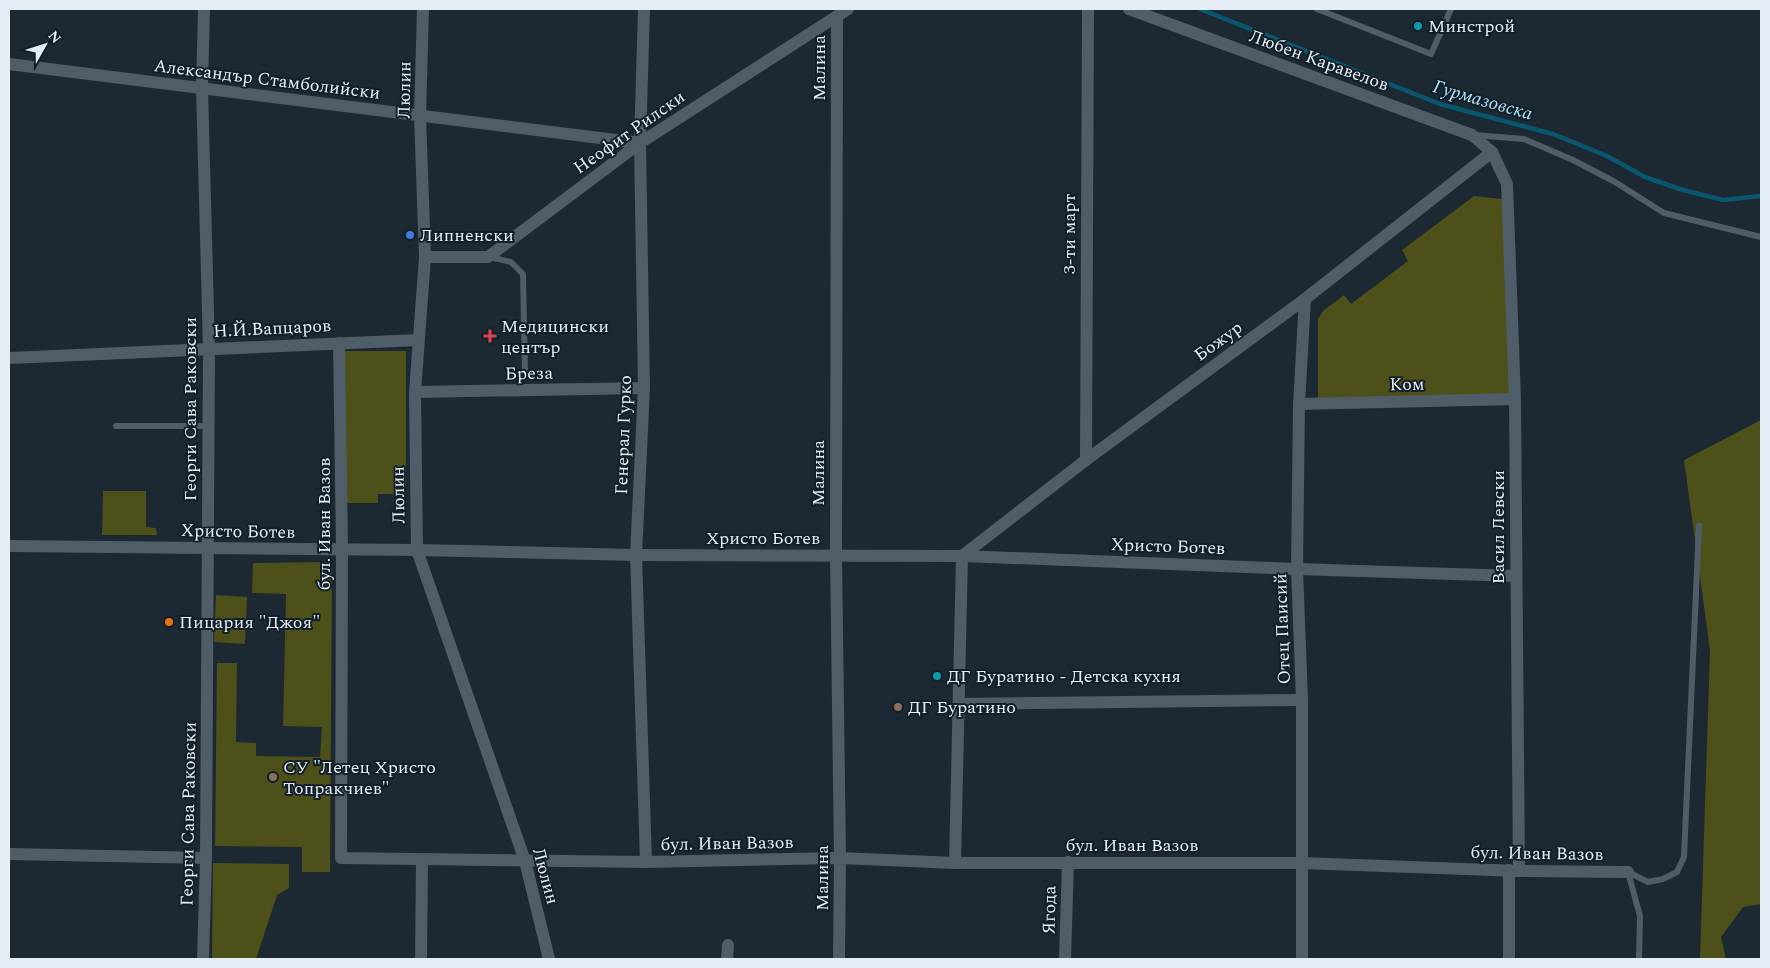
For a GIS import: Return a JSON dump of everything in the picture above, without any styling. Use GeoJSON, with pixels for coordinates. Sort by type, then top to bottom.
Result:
{"type":"FeatureCollection","features":[{"type":"Feature","properties":{"kind":"street","name":"Георги Сава Раковски"},"geometry":{"type":"LineString","coordinates":[[203,959],[206,858],[209,349],[202,88],[204,9]]}},
{"type":"Feature","properties":{"kind":"street","name":"Люлин"},"geometry":{"type":"LineString","coordinates":[[423,9],[420,116],[425,257],[415,392],[416,550],[525,861],[549,959]]}},
{"type":"Feature","properties":{"kind":"street","name":"Генерал Гурко"},"geometry":{"type":"LineString","coordinates":[[644,9],[640,143],[644,388],[636,555],[646,862]]}},
{"type":"Feature","properties":{"kind":"street","name":"Неофит Рилски"},"geometry":{"type":"LineString","coordinates":[[488,257],[640,143],[848,9]]}},
{"type":"Feature","properties":{"kind":"street","name":"3-ти март"},"geometry":{"type":"LineString","coordinates":[[1086,460],[1088,9]]}},
{"type":"Feature","properties":{"kind":"street","name":"Любен Каравелов"},"geometry":{"type":"LineString","coordinates":[[1129,9],[1472,135],[1492,152]]}},
{"type":"Feature","properties":{"kind":"street","name":"Малина"},"geometry":{"type":"LineString","coordinates":[[836,17],[836,555],[840,858],[839,959]]}},
{"type":"Feature","properties":{"kind":"street","name":"Александър Стамболийски"},"geometry":{"type":"LineString","coordinates":[[9,64],[640,143]]}},
{"type":"Feature","properties":{"kind":"street","name":"Божур"},"geometry":{"type":"LineString","coordinates":[[962,556],[1086,460],[1305,298],[1492,152]]}},
{"type":"Feature","properties":{"kind":"street","name":"Васил Левски"},"geometry":{"type":"LineString","coordinates":[[1492,152],[1507,184],[1515,399],[1514,871],[1508,959]]}},
{"type":"Feature","properties":{"kind":"street"},"geometry":{"type":"LineString","coordinates":[[425,257],[488,257]]}},
{"type":"Feature","properties":{"kind":"street","name":"Отец Паисий"},"geometry":{"type":"LineString","coordinates":[[1302,959],[1302,700],[1297,569],[1299,404],[1305,298]]}},
{"type":"Feature","properties":{"kind":"street","name":"Н.Й.Вапцаров"},"geometry":{"type":"LineString","coordinates":[[9,358],[418,340]]}},
{"type":"Feature","properties":{"kind":"street","name":"бул. Иван Вазов"},"geometry":{"type":"LineString","coordinates":[[339,343],[342,550],[341,858],[646,862],[840,858],[955,863],[1302,863],[1514,871],[1628,872]]}},
{"type":"Feature","properties":{"kind":"street","name":"Бреза"},"geometry":{"type":"LineString","coordinates":[[415,392],[644,388]]}},
{"type":"Feature","properties":{"kind":"street","name":"Ком"},"geometry":{"type":"LineString","coordinates":[[1299,404],[1515,399]]}},
{"type":"Feature","properties":{"kind":"street","name":"Христо Ботев"},"geometry":{"type":"LineString","coordinates":[[9,546],[416,550],[636,555],[962,556],[1516,576]]}},
{"type":"Feature","properties":{"kind":"street"},"geometry":{"type":"LineString","coordinates":[[955,863],[962,556]]}},
{"type":"Feature","properties":{"kind":"street"},"geometry":{"type":"LineString","coordinates":[[959,704],[1302,700]]}},
{"type":"Feature","properties":{"kind":"street"},"geometry":{"type":"LineString","coordinates":[[9,854],[206,858]]}},
{"type":"Feature","properties":{"kind":"street"},"geometry":{"type":"LineString","coordinates":[[421,959],[422,860]]}},
{"type":"Feature","properties":{"kind":"street","name":"Ягода"},"geometry":{"type":"LineString","coordinates":[[1065,959],[1068,862]]}},
{"type":"Feature","properties":{"kind":"street"},"geometry":{"type":"LineString","coordinates":[[727,959],[728,945]]}},
{"type":"Feature","properties":{"kind":"lane"},"geometry":{"type":"LineString","coordinates":[[1317,9],[1431,54],[1451,9]]}},
{"type":"Feature","properties":{"kind":"lane"},"geometry":{"type":"LineString","coordinates":[[1472,135],[1524,139],[1581,164],[1615,182],[1664,213],[1761,237]]}},
{"type":"Feature","properties":{"kind":"lane"},"geometry":{"type":"LineString","coordinates":[[488,257],[511,262],[523,274],[525,373]]}},
{"type":"Feature","properties":{"kind":"lane"},"geometry":{"type":"LineString","coordinates":[[116,426],[208,426]]}},
{"type":"Feature","properties":{"kind":"lane"},"geometry":{"type":"LineString","coordinates":[[1628,872],[1648,882],[1663,878],[1677,872],[1684,856],[1699,526]]}},
{"type":"Feature","properties":{"kind":"lane"},"geometry":{"type":"LineString","coordinates":[[1628,872],[1640,916],[1639,959]]}},
{"type":"Feature","properties":{"kind":"shaded area"},"geometry":{"type":"Polygon","coordinates":[[[1474,196],[1502,199],[1512,400],[1318,408],[1318,319],[1323,311],[1344,295],[1351,304],[1408,261],[1402,250],[1474,196]]]}},
{"type":"Feature","properties":{"kind":"shaded area"},"geometry":{"type":"Polygon","coordinates":[[[345,351],[406,351],[406,494],[378,494],[378,503],[346,503],[345,351]]]}},
{"type":"Feature","properties":{"kind":"shaded area"},"geometry":{"type":"Polygon","coordinates":[[[1761,420],[1761,904],[1743,907],[1721,937],[1726,959],[1700,959],[1710,650],[1684,460],[1761,420]]]}},
{"type":"Feature","properties":{"kind":"shaded area"},"geometry":{"type":"Polygon","coordinates":[[[103,491],[146,491],[146,527],[156,528],[157,535],[102,535],[103,491]]]}},
{"type":"Feature","properties":{"kind":"shaded area"},"geometry":{"type":"Polygon","coordinates":[[[332,562],[330,872],[302,872],[302,847],[215,846],[217,663],[237,663],[236,742],[256,743],[256,756],[320,757],[322,727],[283,726],[286,594],[252,593],[253,563],[332,562]]]}},
{"type":"Feature","properties":{"kind":"shaded area"},"geometry":{"type":"Polygon","coordinates":[[[216,595],[247,597],[245,644],[214,642],[216,595]]]}},
{"type":"Feature","properties":{"kind":"shaded area"},"geometry":{"type":"Polygon","coordinates":[[[213,863],[289,864],[289,888],[277,895],[256,959],[212,959],[213,863]]]}},
{"type":"Feature","properties":{"kind":"waterway","name":"Гурмазовска"},"geometry":{"type":"LineString","coordinates":[[1200,9],[1440,104],[1553,134],[1607,156],[1645,177],[1683,190],[1723,200],[1761,196]]}},
{"type":"Feature","properties":{"kind":"place","name":"Минстрой"},"geometry":{"type":"Point","coordinates":[1418,26]}},
{"type":"Feature","properties":{"kind":"place","name":"Липненски"},"geometry":{"type":"Point","coordinates":[410,235]}},
{"type":"Feature","properties":{"kind":"place","name":"Медицински център"},"geometry":{"type":"Point","coordinates":[490,336]}},
{"type":"Feature","properties":{"kind":"place","name":"Пицария \"Джоя\""},"geometry":{"type":"Point","coordinates":[169,622]}},
{"type":"Feature","properties":{"kind":"place","name":"ДГ Буратино - Детска кухня"},"geometry":{"type":"Point","coordinates":[937,676]}},
{"type":"Feature","properties":{"kind":"place","name":"ДГ Буратино"},"geometry":{"type":"Point","coordinates":[898,707]}},
{"type":"Feature","properties":{"kind":"place","name":"СУ \"Летец Христо Топракчиев\""},"geometry":{"type":"Point","coordinates":[273,777]}}]}
